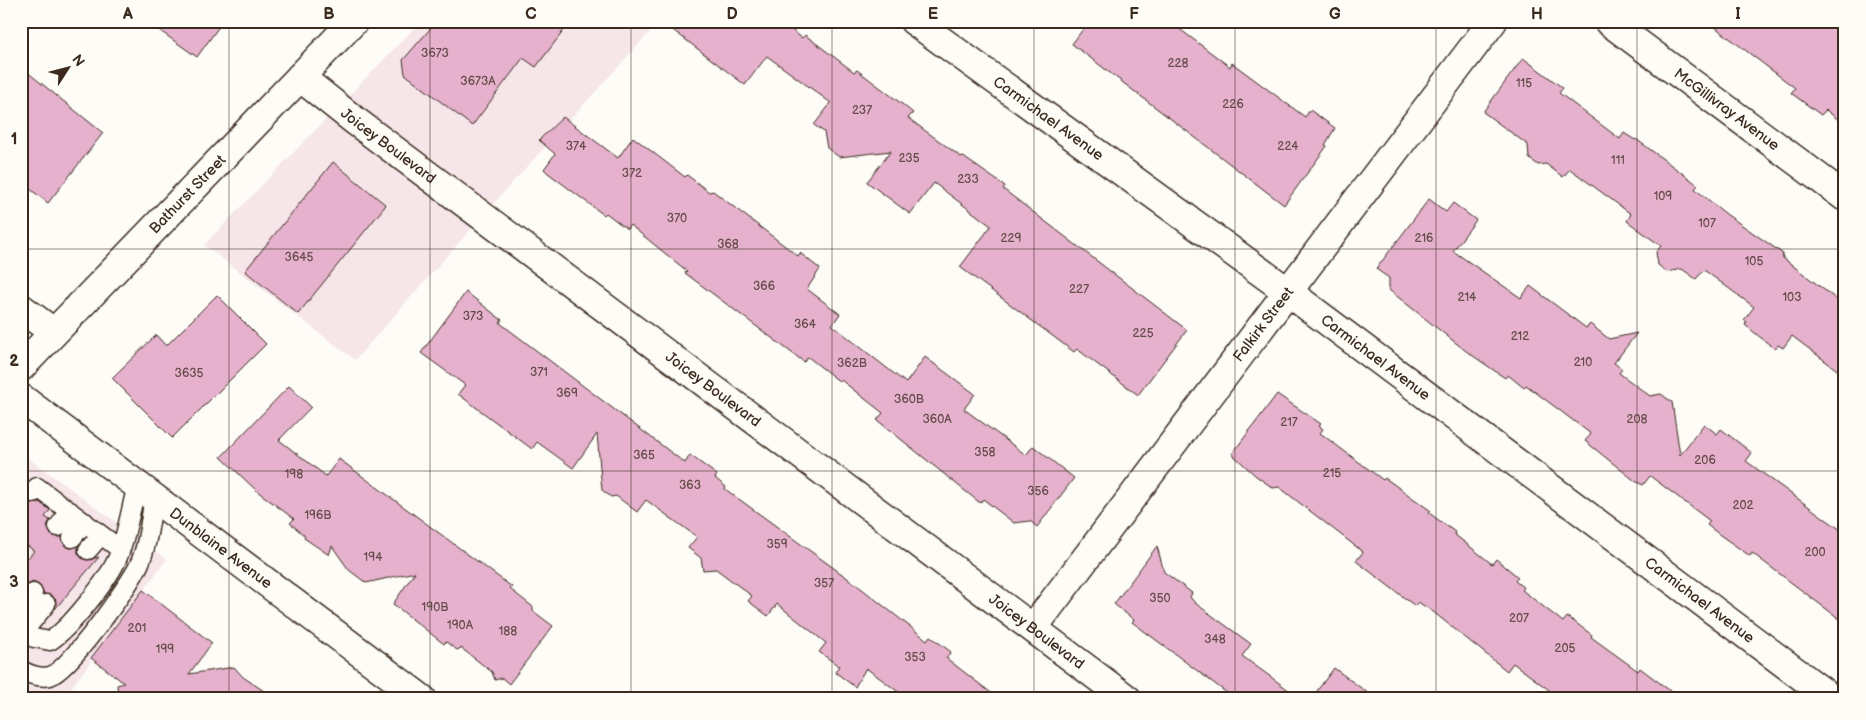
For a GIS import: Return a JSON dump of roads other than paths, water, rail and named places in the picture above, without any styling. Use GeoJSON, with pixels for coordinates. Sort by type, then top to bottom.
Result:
{"type":"FeatureCollection","features":[{"type":"Feature","properties":{"kind":"street","name":"Bathurst Street"},"geometry":{"type":"LineString","coordinates":[[21,366],[354,21]]}},
{"type":"Feature","properties":{"kind":"street","name":"Carmichael Avenue"},"geometry":{"type":"LineString","coordinates":[[914,21],[1287,291],[1832,699]]}},
{"type":"Feature","properties":{"kind":"street","name":"Falkirk Street"},"geometry":{"type":"LineString","coordinates":[[1034,628],[1492,21]]}},
{"type":"Feature","properties":{"kind":"street","name":"McGillivray Avenue"},"geometry":{"type":"LineString","coordinates":[[1608,21],[1845,197]]}},
{"type":"Feature","properties":{"kind":"street","name":"Joicey Boulevard"},"geometry":{"type":"LineString","coordinates":[[300,77],[354,120],[1034,628],[1126,699]]}},
{"type":"Feature","properties":{"kind":"street"},"geometry":{"type":"LineString","coordinates":[[21,308],[53,332]]}},
{"type":"Feature","properties":{"kind":"street","name":"Dunblaine Avenue"},"geometry":{"type":"LineString","coordinates":[[21,398],[422,699]]}},
{"type":"Feature","properties":{"kind":"lane"},"geometry":{"type":"LineString","coordinates":[[21,610],[40,598],[22,630],[34,638],[50,641],[62,633],[104,580],[118,557],[145,491]]}},
{"type":"Feature","properties":{"kind":"lane"},"geometry":{"type":"LineString","coordinates":[[21,668],[24,672],[40,677],[51,676],[64,667],[139,565],[146,541],[145,491]]}},
{"type":"Feature","properties":{"kind":"lane"},"geometry":{"type":"LineString","coordinates":[[43,498],[70,512],[120,549]]}},
{"type":"Feature","properties":{"kind":"lane"},"geometry":{"type":"LineString","coordinates":[[58,527],[70,512]]}},
{"type":"Feature","properties":{"kind":"lane"},"geometry":{"type":"LineString","coordinates":[[72,538],[85,522]]}},
{"type":"Feature","properties":{"kind":"lane"},"geometry":{"type":"LineString","coordinates":[[88,550],[101,535]]}}]}
